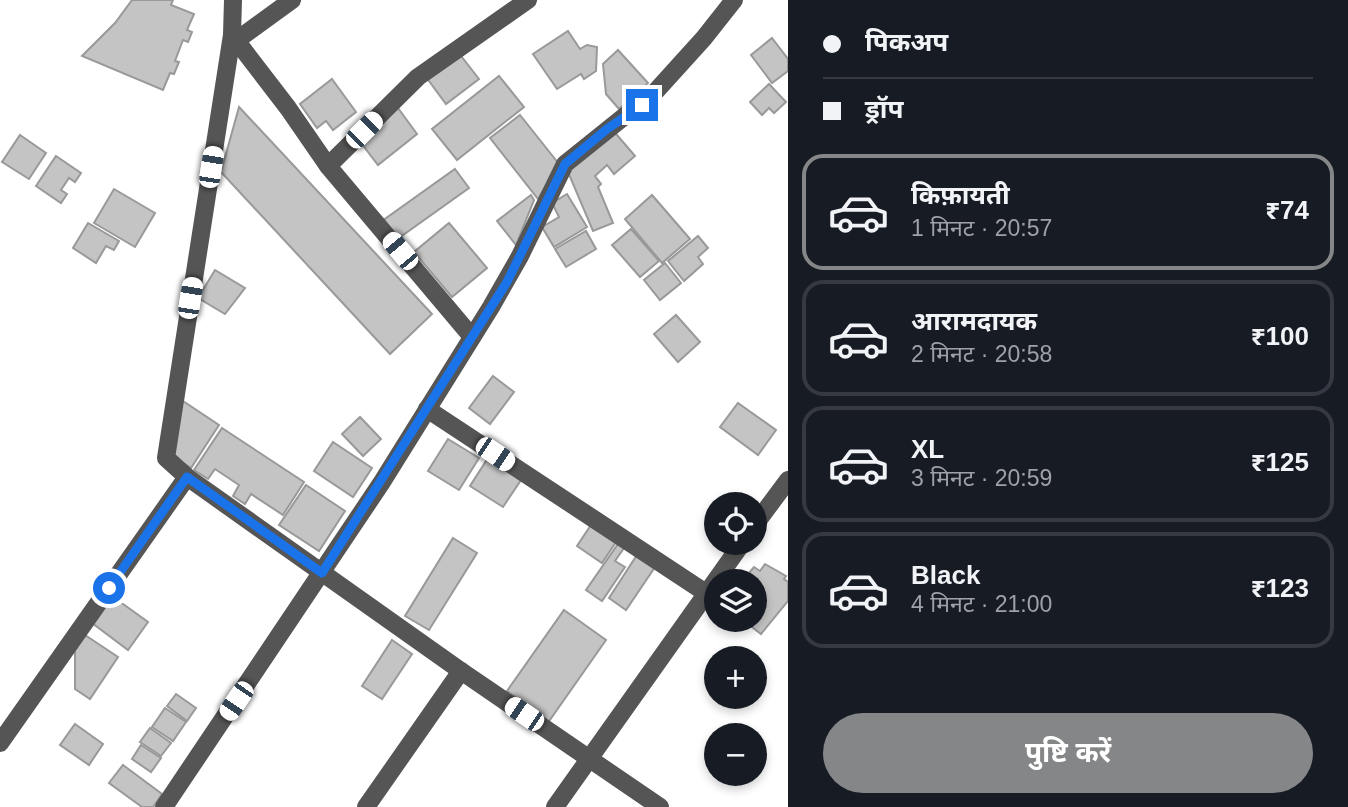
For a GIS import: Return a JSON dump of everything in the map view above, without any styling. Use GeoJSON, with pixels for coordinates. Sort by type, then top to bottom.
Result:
{"type":"FeatureCollection","features":[{"type":"Feature","properties":{"kind":"street"},"geometry":{"type":"LineString","coordinates":[[233,0],[234,37],[165,456],[167,460],[187,477],[461,671],[660,807]]}},
{"type":"Feature","properties":{"kind":"street"},"geometry":{"type":"LineString","coordinates":[[234,37],[292,0]]}},
{"type":"Feature","properties":{"kind":"street"},"geometry":{"type":"LineString","coordinates":[[328,166],[418,77],[528,0]]}},
{"type":"Feature","properties":{"kind":"street"},"geometry":{"type":"LineString","coordinates":[[164,807],[322,573],[472,337],[511,273],[565,164],[656,92],[734,0]]}},
{"type":"Feature","properties":{"kind":"street"},"geometry":{"type":"LineString","coordinates":[[234,37],[328,166],[472,337]]}},
{"type":"Feature","properties":{"kind":"street"},"geometry":{"type":"LineString","coordinates":[[427,409],[704,592]]}},
{"type":"Feature","properties":{"kind":"street"},"geometry":{"type":"LineString","coordinates":[[0,743],[187,477]]}},
{"type":"Feature","properties":{"kind":"street"},"geometry":{"type":"LineString","coordinates":[[767,508],[788,480]]}},
{"type":"Feature","properties":{"kind":"street"},"geometry":{"type":"LineString","coordinates":[[555,807],[704,596]]}},
{"type":"Feature","properties":{"kind":"street"},"geometry":{"type":"LineString","coordinates":[[366,807],[461,671]]}},
{"type":"Feature","properties":{"kind":"building"},"geometry":{"type":"Polygon","coordinates":[[[132,0],[173,0],[171,5],[194,14],[187,30],[192,32],[188,42],[183,40],[175,61],[179,62],[174,74],[170,73],[163,90],[82,56],[115,23],[132,0]]]}},
{"type":"Feature","properties":{"kind":"building"},"geometry":{"type":"Polygon","coordinates":[[[568,31],[580,49],[587,45],[597,47],[596,71],[584,79],[581,74],[557,89],[533,54],[568,31]]]}},
{"type":"Feature","properties":{"kind":"building"},"geometry":{"type":"Polygon","coordinates":[[[772,38],[788,59],[788,71],[772,83],[751,55],[772,38]]]}},
{"type":"Feature","properties":{"kind":"building"},"geometry":{"type":"Polygon","coordinates":[[[618,50],[648,83],[619,109],[606,94],[603,64],[618,50]]]}},
{"type":"Feature","properties":{"kind":"building"},"geometry":{"type":"Polygon","coordinates":[[[458,52],[479,79],[446,104],[426,77],[458,52]]]}},
{"type":"Feature","properties":{"kind":"building"},"geometry":{"type":"Polygon","coordinates":[[[499,76],[524,107],[457,160],[432,129],[499,76]]]}},
{"type":"Feature","properties":{"kind":"building"},"geometry":{"type":"Polygon","coordinates":[[[332,79],[356,112],[333,130],[326,121],[317,128],[300,104],[332,79]]]}},
{"type":"Feature","properties":{"kind":"building"},"geometry":{"type":"Polygon","coordinates":[[[769,84],[786,102],[774,113],[769,108],[762,115],[750,102],[769,84]]]}},
{"type":"Feature","properties":{"kind":"building"},"geometry":{"type":"Polygon","coordinates":[[[239,107],[432,314],[390,354],[221,172],[239,107]]]}},
{"type":"Feature","properties":{"kind":"building"},"geometry":{"type":"Polygon","coordinates":[[[398,108],[417,134],[378,165],[358,139],[398,108]]]}},
{"type":"Feature","properties":{"kind":"building"},"geometry":{"type":"Polygon","coordinates":[[[520,115],[559,164],[538,199],[490,138],[520,115]]]}},
{"type":"Feature","properties":{"kind":"building"},"geometry":{"type":"Polygon","coordinates":[[[611,128],[635,156],[614,174],[607,165],[595,176],[601,184],[598,187],[613,223],[593,231],[568,172],[611,128]]]}},
{"type":"Feature","properties":{"kind":"building"},"geometry":{"type":"Polygon","coordinates":[[[20,135],[46,153],[29,179],[2,162],[20,135]]]}},
{"type":"Feature","properties":{"kind":"building"},"geometry":{"type":"Polygon","coordinates":[[[56,156],[81,173],[75,182],[69,178],[61,190],[67,194],[61,203],[36,186],[56,156]]]}},
{"type":"Feature","properties":{"kind":"building"},"geometry":{"type":"Polygon","coordinates":[[[455,169],[469,188],[396,240],[382,221],[455,169]]]}},
{"type":"Feature","properties":{"kind":"building"},"geometry":{"type":"Polygon","coordinates":[[[114,189],[155,213],[135,247],[94,223],[114,189]]]}},
{"type":"Feature","properties":{"kind":"building"},"geometry":{"type":"Polygon","coordinates":[[[567,194],[587,227],[554,247],[542,227],[559,217],[552,203],[567,194]]]}},
{"type":"Feature","properties":{"kind":"building"},"geometry":{"type":"Polygon","coordinates":[[[531,195],[534,200],[516,245],[497,221],[531,195]]]}},
{"type":"Feature","properties":{"kind":"building"},"geometry":{"type":"Polygon","coordinates":[[[652,195],[690,239],[662,263],[625,219],[652,195]]]}},
{"type":"Feature","properties":{"kind":"building"},"geometry":{"type":"Polygon","coordinates":[[[88,223],[119,241],[114,250],[106,246],[96,263],[73,248],[88,223]]]}},
{"type":"Feature","properties":{"kind":"building"},"geometry":{"type":"Polygon","coordinates":[[[449,223],[487,268],[452,297],[414,252],[449,223]]]}},
{"type":"Feature","properties":{"kind":"building"},"geometry":{"type":"Polygon","coordinates":[[[631,229],[659,261],[640,277],[612,245],[631,229]]]}},
{"type":"Feature","properties":{"kind":"building"},"geometry":{"type":"Polygon","coordinates":[[[586,231],[596,249],[566,267],[555,249],[586,231]]]}},
{"type":"Feature","properties":{"kind":"building"},"geometry":{"type":"Polygon","coordinates":[[[698,236],[708,248],[698,257],[703,264],[684,281],[668,261],[698,236]]]}},
{"type":"Feature","properties":{"kind":"building"},"geometry":{"type":"Polygon","coordinates":[[[665,263],[681,283],[660,300],[644,280],[665,263]]]}},
{"type":"Feature","properties":{"kind":"building"},"geometry":{"type":"Polygon","coordinates":[[[215,270],[245,288],[225,314],[198,298],[215,270]]]}},
{"type":"Feature","properties":{"kind":"building"},"geometry":{"type":"Polygon","coordinates":[[[676,315],[700,342],[678,362],[654,334],[676,315]]]}},
{"type":"Feature","properties":{"kind":"building"},"geometry":{"type":"Polygon","coordinates":[[[493,376],[514,392],[490,424],[469,408],[493,376]]]}},
{"type":"Feature","properties":{"kind":"building"},"geometry":{"type":"Polygon","coordinates":[[[177,397],[219,425],[191,468],[174,457],[177,397]]]}},
{"type":"Feature","properties":{"kind":"building"},"geometry":{"type":"Polygon","coordinates":[[[738,403],[776,430],[758,455],[720,427],[738,403]]]}},
{"type":"Feature","properties":{"kind":"building"},"geometry":{"type":"Polygon","coordinates":[[[360,417],[381,439],[363,456],[342,434],[360,417]]]}},
{"type":"Feature","properties":{"kind":"building"},"geometry":{"type":"Polygon","coordinates":[[[222,428],[304,482],[283,515],[251,494],[245,504],[233,496],[239,485],[215,469],[208,479],[194,470],[222,428]]]}},
{"type":"Feature","properties":{"kind":"building"},"geometry":{"type":"Polygon","coordinates":[[[448,439],[479,458],[459,490],[428,471],[448,439]]]}},
{"type":"Feature","properties":{"kind":"building"},"geometry":{"type":"Polygon","coordinates":[[[333,442],[372,468],[353,497],[314,471],[333,442]]]}},
{"type":"Feature","properties":{"kind":"building"},"geometry":{"type":"Polygon","coordinates":[[[488,458],[521,480],[503,507],[470,486],[488,458]]]}},
{"type":"Feature","properties":{"kind":"building"},"geometry":{"type":"Polygon","coordinates":[[[306,485],[345,511],[319,551],[279,525],[306,485]]]}},
{"type":"Feature","properties":{"kind":"building"},"geometry":{"type":"Polygon","coordinates":[[[591,525],[616,542],[602,563],[577,546],[591,525]]]}},
{"type":"Feature","properties":{"kind":"building"},"geometry":{"type":"Polygon","coordinates":[[[453,538],[477,553],[429,630],[405,616],[453,538]]]}},
{"type":"Feature","properties":{"kind":"building"},"geometry":{"type":"Polygon","coordinates":[[[618,544],[624,548],[615,561],[625,567],[602,601],[586,590],[618,544]]]}},
{"type":"Feature","properties":{"kind":"building"},"geometry":{"type":"Polygon","coordinates":[[[637,555],[655,567],[626,610],[609,598],[637,555]]]}},
{"type":"Feature","properties":{"kind":"building"},"geometry":{"type":"Polygon","coordinates":[[[765,564],[786,576],[784,579],[788,582],[788,601],[767,627],[767,569],[761,569],[765,564]]]}},
{"type":"Feature","properties":{"kind":"building"},"geometry":{"type":"Polygon","coordinates":[[[112,596],[148,622],[128,650],[92,623],[112,596]]]}},
{"type":"Feature","properties":{"kind":"building"},"geometry":{"type":"Polygon","coordinates":[[[564,610],[606,640],[547,724],[532,713],[534,710],[507,691],[564,610]]]}},
{"type":"Feature","properties":{"kind":"building"},"geometry":{"type":"Polygon","coordinates":[[[85,635],[118,657],[90,699],[75,689],[75,650],[85,635]]]}},
{"type":"Feature","properties":{"kind":"building"},"geometry":{"type":"Polygon","coordinates":[[[392,640],[412,654],[382,699],[362,686],[392,640]]]}},
{"type":"Feature","properties":{"kind":"building"},"geometry":{"type":"Polygon","coordinates":[[[176,694],[196,708],[187,721],[167,706],[176,694]]]}},
{"type":"Feature","properties":{"kind":"building"},"geometry":{"type":"Polygon","coordinates":[[[165,708],[186,722],[173,741],[152,727],[165,708]]]}},
{"type":"Feature","properties":{"kind":"building"},"geometry":{"type":"Polygon","coordinates":[[[75,724],[103,744],[89,765],[60,745],[75,724]]]}},
{"type":"Feature","properties":{"kind":"building"},"geometry":{"type":"Polygon","coordinates":[[[150,728],[171,743],[161,756],[140,742],[150,728]]]}},
{"type":"Feature","properties":{"kind":"building"},"geometry":{"type":"Polygon","coordinates":[[[141,745],[161,758],[151,772],[132,759],[141,745]]]}},
{"type":"Feature","properties":{"kind":"building"},"geometry":{"type":"Polygon","coordinates":[[[123,765],[162,794],[153,807],[142,807],[109,783],[123,765]]]}},
{"type":"Feature","properties":{"kind":"route"},"geometry":{"type":"LineString","coordinates":[[109,588],[187,477],[322,573],[507,282],[565,164],[607,129],[642,105]]}}]}
